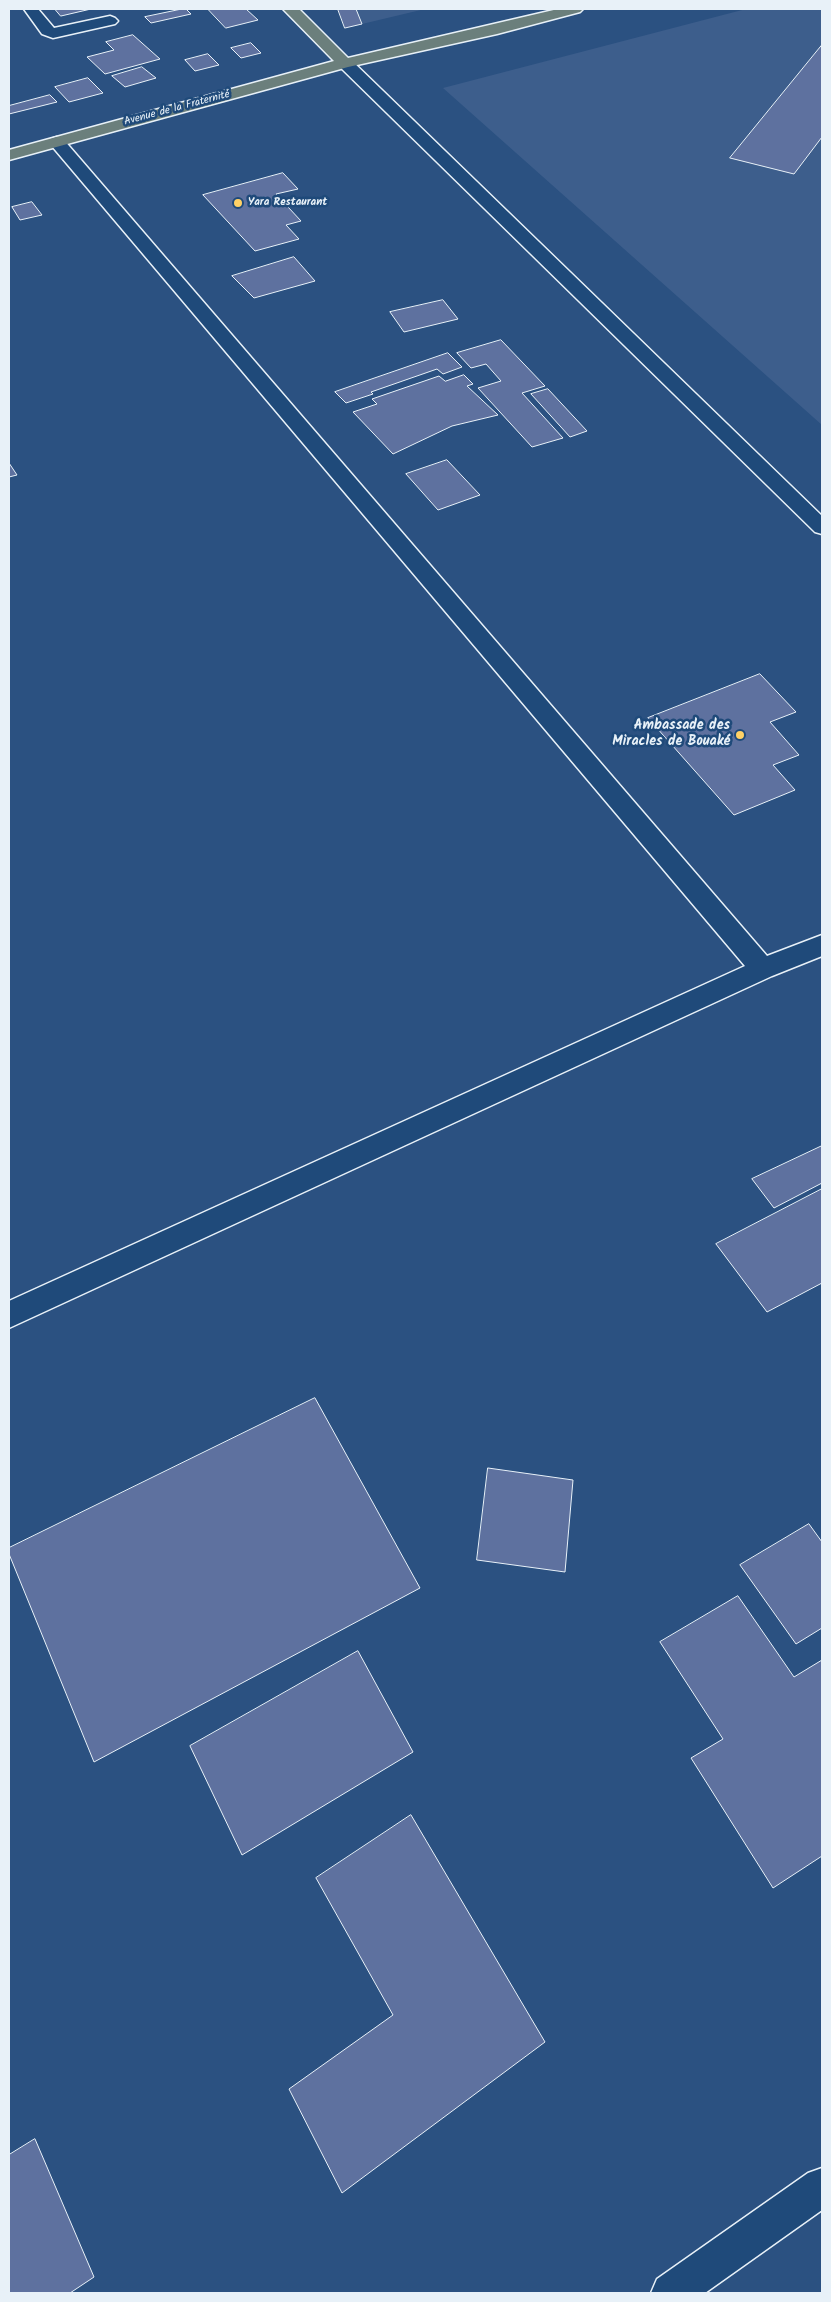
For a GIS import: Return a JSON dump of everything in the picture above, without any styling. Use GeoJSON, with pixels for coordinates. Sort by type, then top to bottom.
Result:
{"type":"FeatureCollection","features":[{"type":"Feature","properties":{"kind":"main road"},"geometry":{"type":"LineString","coordinates":[[291,9],[345,63]]}},
{"type":"Feature","properties":{"kind":"main road","name":"Avenue de la Fraternité"},"geometry":{"type":"LineString","coordinates":[[9,155],[345,63],[497,29],[575,9]]}},
{"type":"Feature","properties":{"kind":"street"},"geometry":{"type":"LineString","coordinates":[[23,9],[47,31],[53,33],[110,21]]}},
{"type":"Feature","properties":{"kind":"street"},"geometry":{"type":"LineString","coordinates":[[345,63],[822,527]]}},
{"type":"Feature","properties":{"kind":"street"},"geometry":{"type":"LineString","coordinates":[[57,142],[763,969]]}},
{"type":"Feature","properties":{"kind":"street"},"geometry":{"type":"LineString","coordinates":[[9,1315],[763,969],[822,945]]}},
{"type":"Feature","properties":{"kind":"street"},"geometry":{"type":"LineString","coordinates":[[671,2293],[822,2187]]}},
{"type":"Feature","properties":{"kind":"shaded area"},"geometry":{"type":"Polygon","coordinates":[[[356,9],[425,9],[362,24],[356,9]]]}},
{"type":"Feature","properties":{"kind":"shaded area"},"geometry":{"type":"Polygon","coordinates":[[[746,9],[822,9],[822,425],[443,88],[746,9]]]}},
{"type":"Feature","properties":{"kind":"building"},"geometry":{"type":"Polygon","coordinates":[[[55,9],[91,9],[61,16],[55,9]]]}},
{"type":"Feature","properties":{"kind":"building"},"geometry":{"type":"Polygon","coordinates":[[[186,9],[191,14],[151,23],[145,17],[186,9]]]}},
{"type":"Feature","properties":{"kind":"building"},"geometry":{"type":"Polygon","coordinates":[[[208,9],[246,9],[258,20],[226,28],[208,9]]]}},
{"type":"Feature","properties":{"kind":"building"},"geometry":{"type":"Polygon","coordinates":[[[338,9],[356,9],[362,24],[345,28],[338,9]]]}},
{"type":"Feature","properties":{"kind":"building"},"geometry":{"type":"Polygon","coordinates":[[[133,35],[160,59],[105,74],[87,57],[114,50],[106,42],[133,35]]]}},
{"type":"Feature","properties":{"kind":"building"},"geometry":{"type":"Polygon","coordinates":[[[251,43],[261,53],[241,58],[231,48],[251,43]]]}},
{"type":"Feature","properties":{"kind":"building"},"geometry":{"type":"Polygon","coordinates":[[[822,45],[822,137],[794,174],[730,158],[822,45]]]}},
{"type":"Feature","properties":{"kind":"building"},"geometry":{"type":"Polygon","coordinates":[[[208,54],[219,65],[195,71],[185,60],[208,54]]]}},
{"type":"Feature","properties":{"kind":"building"},"geometry":{"type":"Polygon","coordinates":[[[142,67],[156,78],[125,87],[112,76],[142,67]]]}},
{"type":"Feature","properties":{"kind":"building"},"geometry":{"type":"Polygon","coordinates":[[[88,78],[103,93],[69,102],[55,87],[88,78]]]}},
{"type":"Feature","properties":{"kind":"building"},"geometry":{"type":"Polygon","coordinates":[[[50,95],[57,102],[9,114],[9,106],[50,95]]]}},
{"type":"Feature","properties":{"kind":"building"},"geometry":{"type":"Polygon","coordinates":[[[283,173],[298,189],[276,194],[301,221],[286,225],[299,239],[255,251],[203,195],[283,173]]]}},
{"type":"Feature","properties":{"kind":"building"},"geometry":{"type":"Polygon","coordinates":[[[32,202],[42,215],[20,220],[12,207],[32,202]]]}},
{"type":"Feature","properties":{"kind":"building"},"geometry":{"type":"Polygon","coordinates":[[[294,257],[315,281],[254,298],[232,276],[294,257]]]}},
{"type":"Feature","properties":{"kind":"building"},"geometry":{"type":"Polygon","coordinates":[[[443,300],[458,319],[404,332],[390,312],[443,300]]]}},
{"type":"Feature","properties":{"kind":"building"},"geometry":{"type":"Polygon","coordinates":[[[501,340],[545,386],[522,393],[563,438],[532,447],[478,388],[501,381],[486,364],[471,368],[457,353],[501,340]]]}},
{"type":"Feature","properties":{"kind":"building"},"geometry":{"type":"Polygon","coordinates":[[[448,353],[462,367],[443,374],[437,369],[371,392],[373,394],[346,403],[335,392],[448,353]]]}},
{"type":"Feature","properties":{"kind":"building"},"geometry":{"type":"Polygon","coordinates":[[[464,375],[473,384],[467,386],[498,415],[452,426],[393,454],[353,412],[377,404],[372,399],[439,376],[445,381],[464,375]]]}},
{"type":"Feature","properties":{"kind":"building"},"geometry":{"type":"Polygon","coordinates":[[[548,389],[587,431],[570,437],[531,394],[548,389]]]}},
{"type":"Feature","properties":{"kind":"building"},"geometry":{"type":"Polygon","coordinates":[[[447,460],[480,495],[438,510],[406,474],[447,460]]]}},
{"type":"Feature","properties":{"kind":"building"},"geometry":{"type":"Polygon","coordinates":[[[9,463],[17,475],[9,477],[9,463]]]}},
{"type":"Feature","properties":{"kind":"building"},"geometry":{"type":"Polygon","coordinates":[[[760,674],[796,712],[770,722],[799,755],[773,765],[795,790],[734,815],[648,718],[760,674]]]}},
{"type":"Feature","properties":{"kind":"building"},"geometry":{"type":"Polygon","coordinates":[[[822,1146],[822,1183],[774,1208],[752,1179],[822,1146]]]}},
{"type":"Feature","properties":{"kind":"building"},"geometry":{"type":"Polygon","coordinates":[[[822,1189],[822,1283],[767,1312],[716,1244],[822,1189]]]}},
{"type":"Feature","properties":{"kind":"building"},"geometry":{"type":"Polygon","coordinates":[[[315,1398],[420,1588],[94,1762],[9,1554],[9,1548],[315,1398]]]}},
{"type":"Feature","properties":{"kind":"building"},"geometry":{"type":"Polygon","coordinates":[[[488,1468],[573,1480],[565,1572],[477,1560],[488,1468]]]}},
{"type":"Feature","properties":{"kind":"building"},"geometry":{"type":"Polygon","coordinates":[[[809,1524],[822,1542],[822,1628],[796,1644],[740,1565],[809,1524]]]}},
{"type":"Feature","properties":{"kind":"building"},"geometry":{"type":"Polygon","coordinates":[[[738,1596],[794,1677],[822,1660],[822,1856],[773,1888],[691,1758],[723,1739],[660,1642],[738,1596]]]}},
{"type":"Feature","properties":{"kind":"building"},"geometry":{"type":"Polygon","coordinates":[[[358,1651],[413,1752],[242,1855],[190,1746],[358,1651]]]}},
{"type":"Feature","properties":{"kind":"building"},"geometry":{"type":"Polygon","coordinates":[[[411,1815],[545,2042],[342,2193],[289,2089],[393,2015],[316,1878],[411,1815]]]}},
{"type":"Feature","properties":{"kind":"building"},"geometry":{"type":"Polygon","coordinates":[[[35,2139],[94,2277],[70,2293],[9,2293],[9,2155],[35,2139]]]}},
{"type":"Feature","properties":{"kind":"place","name":"Yara Restaurant"},"geometry":{"type":"Point","coordinates":[238,203]}},
{"type":"Feature","properties":{"kind":"place","name":"Ambassade des Miracles de Bouaké"},"geometry":{"type":"Point","coordinates":[740,735]}}]}
